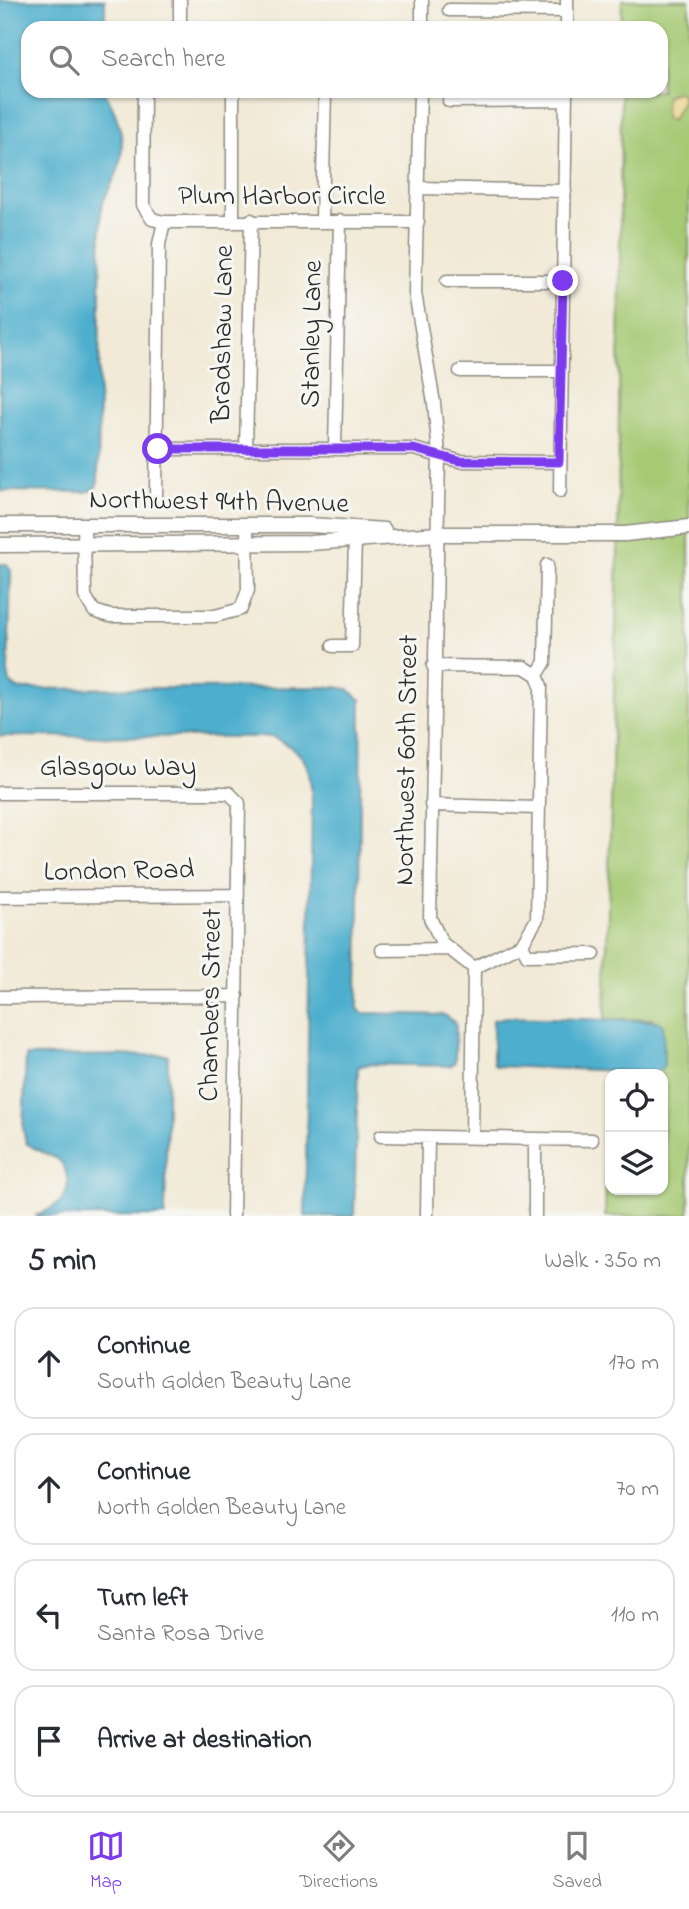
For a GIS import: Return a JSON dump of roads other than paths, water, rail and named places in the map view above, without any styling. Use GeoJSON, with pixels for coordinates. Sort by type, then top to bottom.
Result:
{"type":"FeatureCollection","features":[{"type":"Feature","properties":{"kind":"street"},"geometry":{"type":"LineString","coordinates":[[180,0],[180,21]]}},
{"type":"Feature","properties":{"kind":"street"},"geometry":{"type":"LineString","coordinates":[[422,0],[422,21]]}},
{"type":"Feature","properties":{"kind":"street"},"geometry":{"type":"LineString","coordinates":[[449,10],[567,5]]}},
{"type":"Feature","properties":{"kind":"street","name":"Plum Harbor Circle"},"geometry":{"type":"LineString","coordinates":[[144,98],[143,205],[152,219],[163,222],[418,222]]}},
{"type":"Feature","properties":{"kind":"street"},"geometry":{"type":"LineString","coordinates":[[233,98],[233,220]]}},
{"type":"Feature","properties":{"kind":"street"},"geometry":{"type":"LineString","coordinates":[[322,220],[325,98]]}},
{"type":"Feature","properties":{"kind":"street","name":"Northwest 60th Street"},"geometry":{"type":"LineString","coordinates":[[421,98],[415,293],[434,403],[439,454],[430,918],[442,943],[474,968]]}},
{"type":"Feature","properties":{"kind":"street"},"geometry":{"type":"LineString","coordinates":[[449,101],[519,98]]}},
{"type":"Feature","properties":{"kind":"street"},"geometry":{"type":"LineString","coordinates":[[560,491],[566,98]]}},
{"type":"Feature","properties":{"kind":"street"},"geometry":{"type":"LineString","coordinates":[[419,188],[565,191]]}},
{"type":"Feature","properties":{"kind":"street","name":"Bradshaw Lane"},"geometry":{"type":"LineString","coordinates":[[246,450],[251,220]]}},
{"type":"Feature","properties":{"kind":"street","name":"Stanley Lane"},"geometry":{"type":"LineString","coordinates":[[335,449],[340,221]]}},
{"type":"Feature","properties":{"kind":"street"},"geometry":{"type":"LineString","coordinates":[[156,497],[159,244],[163,222]]}},
{"type":"Feature","properties":{"kind":"street"},"geometry":{"type":"LineString","coordinates":[[447,281],[563,281]]}},
{"type":"Feature","properties":{"kind":"street"},"geometry":{"type":"LineString","coordinates":[[460,371],[561,370]]}},
{"type":"Feature","properties":{"kind":"street"},"geometry":{"type":"LineString","coordinates":[[158,449],[414,449],[459,461],[559,462]]}},
{"type":"Feature","properties":{"kind":"street","name":"Northwest 94th Avenue"},"geometry":{"type":"LineString","coordinates":[[0,525],[310,525],[438,534],[625,534],[689,527]]}},
{"type":"Feature","properties":{"kind":"street"},"geometry":{"type":"LineString","coordinates":[[84,525],[85,596],[94,611],[110,616],[149,616],[215,615],[241,609],[248,590],[247,525]]}},
{"type":"Feature","properties":{"kind":"street","name":"Northwest 94th Avenue"},"geometry":{"type":"LineString","coordinates":[[0,545],[247,543],[438,534]]}},
{"type":"Feature","properties":{"kind":"street"},"geometry":{"type":"LineString","coordinates":[[333,646],[352,646],[355,540]]}},
{"type":"Feature","properties":{"kind":"street"},"geometry":{"type":"LineString","coordinates":[[537,675],[545,662],[547,565]]}},
{"type":"Feature","properties":{"kind":"street"},"geometry":{"type":"LineString","coordinates":[[433,666],[524,667],[537,675],[541,686],[537,919],[522,944],[474,968],[472,1138]]}},
{"type":"Feature","properties":{"kind":"street","name":"Glasgow Way"},"geometry":{"type":"LineString","coordinates":[[0,793],[229,793],[236,796]]}},
{"type":"Feature","properties":{"kind":"street","name":"Chambers Street"},"geometry":{"type":"LineString","coordinates":[[233,1216],[239,803],[236,796]]}},
{"type":"Feature","properties":{"kind":"street"},"geometry":{"type":"LineString","coordinates":[[431,805],[538,808]]}},
{"type":"Feature","properties":{"kind":"street","name":"London Road"},"geometry":{"type":"LineString","coordinates":[[0,897],[238,895]]}},
{"type":"Feature","properties":{"kind":"street"},"geometry":{"type":"LineString","coordinates":[[522,944],[527,955],[594,954]]}},
{"type":"Feature","properties":{"kind":"street"},"geometry":{"type":"LineString","coordinates":[[382,950],[450,949]]}},
{"type":"Feature","properties":{"kind":"street"},"geometry":{"type":"LineString","coordinates":[[0,997],[237,996]]}},
{"type":"Feature","properties":{"kind":"street"},"geometry":{"type":"LineString","coordinates":[[381,1136],[428,1139],[592,1140]]}},
{"type":"Feature","properties":{"kind":"street"},"geometry":{"type":"LineString","coordinates":[[427,1216],[428,1139]]}},
{"type":"Feature","properties":{"kind":"street"},"geometry":{"type":"LineString","coordinates":[[535,1140],[535,1216]]}},
{"type":"Feature","properties":{"kind":"water"},"geometry":{"type":"Polygon","coordinates":[[[0,0],[105,0],[105,21],[21,21],[21,98],[108,98],[117,118],[121,137],[119,167],[101,208],[98,481],[95,489],[87,492],[0,491],[0,0]]]}},
{"type":"Feature","properties":{"kind":"water"},"geometry":{"type":"Polygon","coordinates":[[[0,564],[7,564],[11,571],[8,672],[10,683],[18,689],[335,687],[348,689],[361,700],[358,1009],[363,1013],[445,1015],[456,1024],[455,1062],[450,1066],[368,1064],[358,1067],[354,1216],[305,1216],[312,803],[305,762],[294,750],[273,737],[0,736],[0,564]]]}},
{"type":"Feature","properties":{"kind":"water"},"geometry":{"type":"Polygon","coordinates":[[[506,1017],[659,1021],[663,1026],[664,1065],[661,1069],[605,1070],[496,1066],[493,1063],[493,1020],[506,1017]]]}},
{"type":"Feature","properties":{"kind":"water"},"geometry":{"type":"Polygon","coordinates":[[[168,1055],[165,1216],[35,1216],[60,1202],[68,1185],[66,1172],[56,1158],[26,1143],[23,1128],[26,1056],[168,1055]]]}}]}
